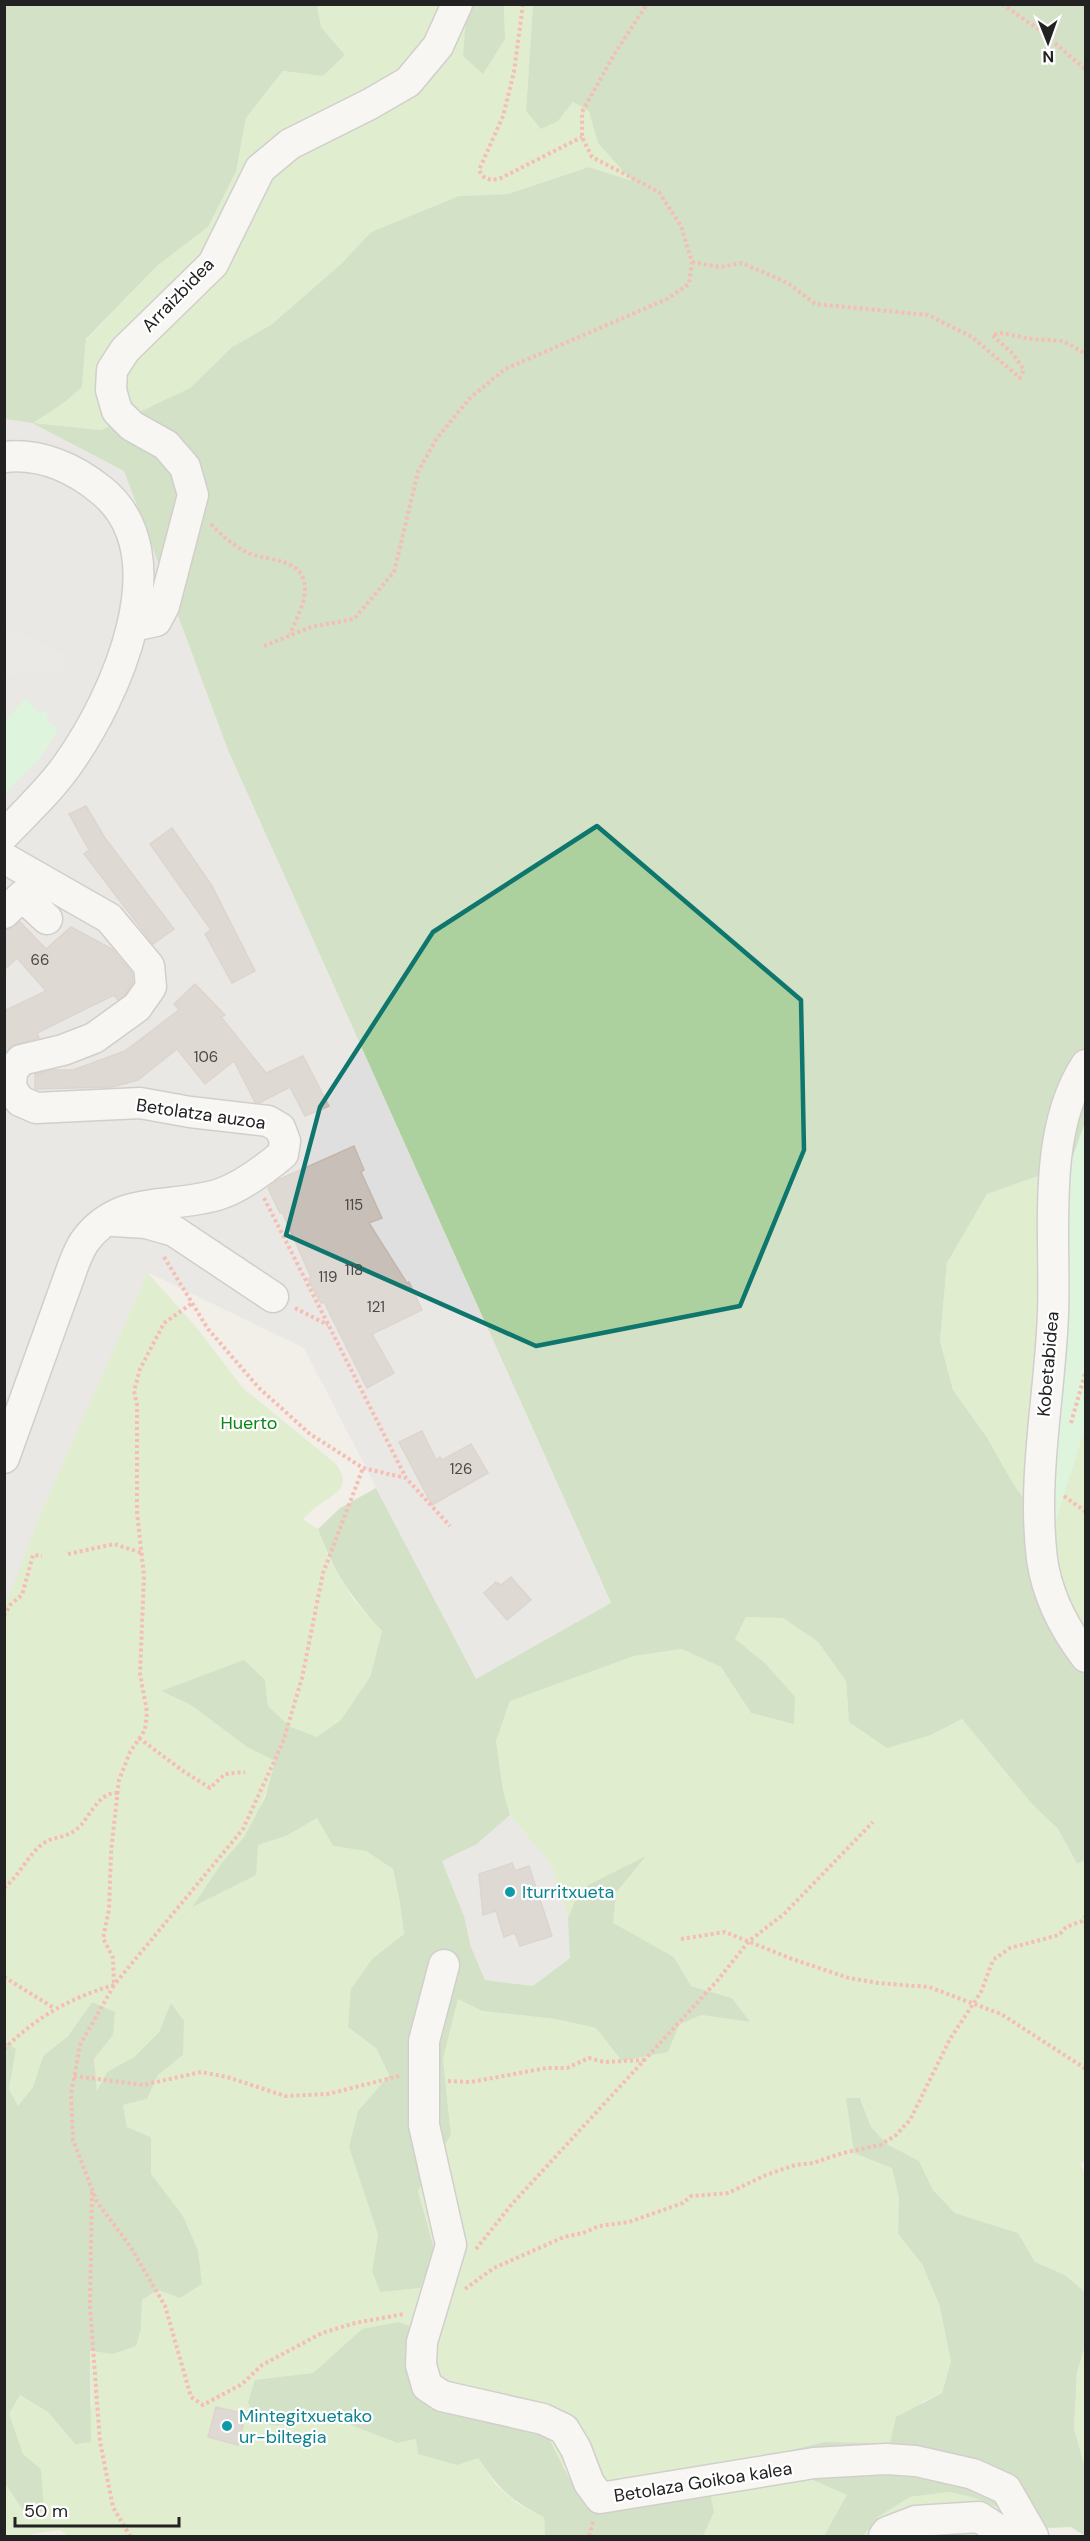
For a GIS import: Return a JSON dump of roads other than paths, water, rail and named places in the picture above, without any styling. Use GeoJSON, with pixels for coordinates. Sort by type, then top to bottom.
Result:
{"type":"FeatureCollection","features":[{"type":"Feature","properties":{"kind":"street","name":"Arraizbidea"},"geometry":{"type":"LineString","coordinates":[[133,626],[156,621],[164,606],[193,495],[185,467],[166,445],[132,426],[117,411],[111,390],[112,370],[125,350],[213,264],[260,169],[290,144],[370,104],[408,81],[438,46],[457,4]]}},
{"type":"Feature","properties":{"kind":"street"},"geometry":{"type":"LineString","coordinates":[[4,457],[43,459],[62,465],[86,478],[108,495],[120,510],[133,538],[139,565],[138,597],[133,626],[96,718],[74,755],[48,788],[4,835]]}},
{"type":"Feature","properties":{"kind":"street","name":"Betolatza auzoa"},"geometry":{"type":"LineString","coordinates":[[4,858],[109,918],[149,966],[151,987],[137,1007],[94,1038],[63,1050],[21,1060],[12,1071],[11,1088],[20,1101],[36,1108],[140,1103],[190,1112],[268,1121],[279,1128],[285,1141],[283,1154],[253,1176],[220,1194],[126,1209],[105,1221],[84,1241],[4,1458]]}},
{"type":"Feature","properties":{"kind":"street"},"geometry":{"type":"LineString","coordinates":[[4,913],[22,896],[47,919]]}},
{"type":"Feature","properties":{"kind":"street","name":"Kobetabidea"},"geometry":{"type":"LineString","coordinates":[[1086,1065],[1068,1102],[1056,1152],[1053,1315],[1043,1420],[1040,1521],[1042,1560],[1053,1599],[1066,1631],[1086,1657]]}},
{"type":"Feature","properties":{"kind":"street"},"geometry":{"type":"LineString","coordinates":[[105,1221],[140,1223],[174,1231],[273,1297]]}},
{"type":"Feature","properties":{"kind":"street","name":"Betolaza Goikoa kalea"},"geometry":{"type":"LineString","coordinates":[[444,1965],[424,2040],[424,2125],[451,2245],[422,2342],[422,2365],[427,2386],[442,2397],[543,2419],[564,2429],[576,2449],[590,2483],[600,2498],[814,2463],[886,2459],[973,2474],[1006,2489],[1033,2536]]}},
{"type":"Feature","properties":{"kind":"street"},"geometry":{"type":"LineString","coordinates":[[884,2536],[887,2532],[916,2521],[979,2517],[1008,2536]]}},
{"type":"Feature","properties":{"kind":"place","name":"Iturritxueta"},"geometry":{"type":"Point","coordinates":[510,1892]}},
{"type":"Feature","properties":{"kind":"place","name":"Mintegitxuetako ur-biltegia"},"geometry":{"type":"Point","coordinates":[227,2426]}},
{"type":"Feature","properties":{"kind":"park label","name":"Huerto"},"geometry":{"type":"Point","coordinates":[249,1423]}}]}
